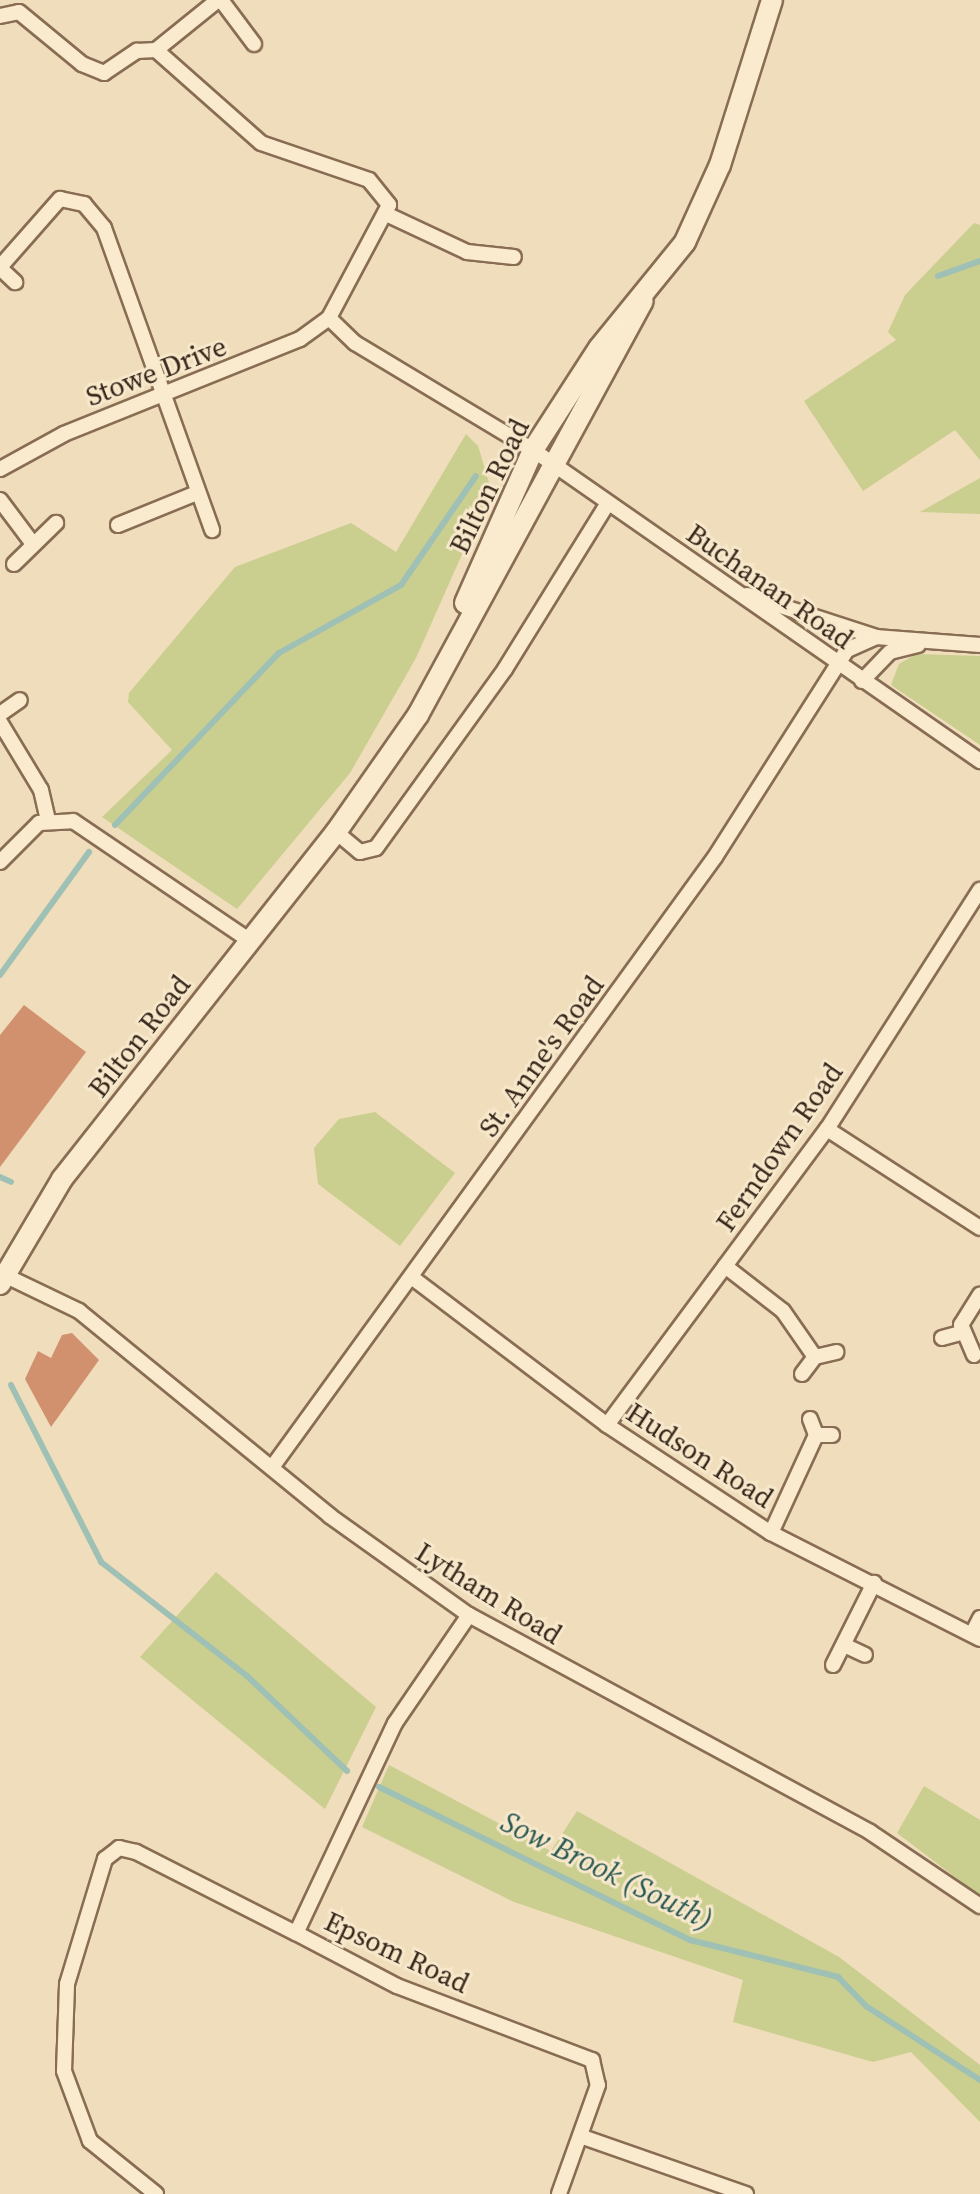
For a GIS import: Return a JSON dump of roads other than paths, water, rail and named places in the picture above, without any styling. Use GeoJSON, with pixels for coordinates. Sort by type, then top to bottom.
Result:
{"type":"FeatureCollection","features":[{"type":"Feature","properties":{"kind":"main road","name":"Bilton Road"},"geometry":{"type":"LineString","coordinates":[[418,715],[533,450],[599,348],[643,301],[685,242],[720,165],[772,0]]}},
{"type":"Feature","properties":{"kind":"main road","name":"Bilton Road"},"geometry":{"type":"LineString","coordinates":[[2,1277],[62,1179],[336,832],[418,715],[550,463],[621,352],[643,301]]}},
{"type":"Feature","properties":{"kind":"street"},"geometry":{"type":"LineString","coordinates":[[0,16],[19,12],[82,64],[104,73],[137,51],[156,50],[219,0],[254,44]]}},
{"type":"Feature","properties":{"kind":"street"},"geometry":{"type":"LineString","coordinates":[[156,50],[272,150],[380,186],[386,214],[329,318]]}},
{"type":"Feature","properties":{"kind":"street"},"geometry":{"type":"LineString","coordinates":[[15,282],[0,267],[51,204],[67,197],[84,204],[113,240],[161,396],[212,530]]}},
{"type":"Feature","properties":{"kind":"street"},"geometry":{"type":"LineString","coordinates":[[386,214],[467,252],[514,257]]}},
{"type":"Feature","properties":{"kind":"street","name":"Stowe Drive"},"geometry":{"type":"LineString","coordinates":[[0,469],[161,396],[273,354],[329,318]]}},
{"type":"Feature","properties":{"kind":"street","name":"Buchanan Road"},"geometry":{"type":"LineString","coordinates":[[329,318],[355,343],[533,450],[836,664],[980,761]]}},
{"type":"Feature","properties":{"kind":"street"},"geometry":{"type":"LineString","coordinates":[[118,525],[197,493]]}},
{"type":"Feature","properties":{"kind":"street"},"geometry":{"type":"LineString","coordinates":[[0,500],[33,544]]}},
{"type":"Feature","properties":{"kind":"street"},"geometry":{"type":"LineString","coordinates":[[336,832],[360,852],[376,848],[505,669],[608,503]]}},
{"type":"Feature","properties":{"kind":"street"},"geometry":{"type":"LineString","coordinates":[[14,564],[56,523]]}},
{"type":"Feature","properties":{"kind":"street"},"geometry":{"type":"LineString","coordinates":[[735,592],[876,637],[980,645]]}},
{"type":"Feature","properties":{"kind":"street","name":"St. Anne's Road"},"geometry":{"type":"LineString","coordinates":[[273,1466],[414,1279],[715,857],[836,664],[859,642],[876,637]]}},
{"type":"Feature","properties":{"kind":"street"},"geometry":{"type":"LineString","coordinates":[[862,681],[890,652],[926,642]]}},
{"type":"Feature","properties":{"kind":"street"},"geometry":{"type":"LineString","coordinates":[[0,714],[20,700]]}},
{"type":"Feature","properties":{"kind":"street"},"geometry":{"type":"LineString","coordinates":[[0,722],[41,790],[48,821]]}},
{"type":"Feature","properties":{"kind":"street"},"geometry":{"type":"LineString","coordinates":[[0,862],[48,821],[73,821],[250,941]]}},
{"type":"Feature","properties":{"kind":"street","name":"Ferndown Road"},"geometry":{"type":"LineString","coordinates":[[607,1425],[827,1129],[980,890]]}},
{"type":"Feature","properties":{"kind":"street"},"geometry":{"type":"LineString","coordinates":[[827,1129],[980,1228]]}},
{"type":"Feature","properties":{"kind":"street"},"geometry":{"type":"LineString","coordinates":[[725,1266],[783,1311],[815,1357]]}},
{"type":"Feature","properties":{"kind":"street","name":"Lytham Road"},"geometry":{"type":"LineString","coordinates":[[2,1277],[79,1311],[375,1551],[469,1615],[859,1825],[980,1906]]}},
{"type":"Feature","properties":{"kind":"street","name":"Hudson Road"},"geometry":{"type":"LineString","coordinates":[[414,1279],[607,1425],[771,1533],[976,1636]]}},
{"type":"Feature","properties":{"kind":"street"},"geometry":{"type":"LineString","coordinates":[[942,1338],[961,1333],[980,1295]]}},
{"type":"Feature","properties":{"kind":"street"},"geometry":{"type":"LineString","coordinates":[[961,1333],[974,1355]]}},
{"type":"Feature","properties":{"kind":"street"},"geometry":{"type":"LineString","coordinates":[[802,1374],[815,1357],[836,1352]]}},
{"type":"Feature","properties":{"kind":"street"},"geometry":{"type":"LineString","coordinates":[[771,1533],[816,1435],[810,1419]]}},
{"type":"Feature","properties":{"kind":"street"},"geometry":{"type":"LineString","coordinates":[[816,1435],[832,1435]]}},
{"type":"Feature","properties":{"kind":"street"},"geometry":{"type":"LineString","coordinates":[[833,1665],[874,1583]]}},
{"type":"Feature","properties":{"kind":"street","name":"Epsom Road"},"geometry":{"type":"LineString","coordinates":[[469,1615],[388,1736],[296,1933],[397,1986],[592,2060],[600,2073],[559,2194]]}},
{"type":"Feature","properties":{"kind":"street"},"geometry":{"type":"LineString","coordinates":[[976,1636],[980,1618]]}},
{"type":"Feature","properties":{"kind":"street"},"geometry":{"type":"LineString","coordinates":[[844,1645],[865,1655]]}},
{"type":"Feature","properties":{"kind":"street"},"geometry":{"type":"LineString","coordinates":[[156,2194],[90,2141],[68,2095],[61,2053],[67,1984],[105,1859],[119,1848],[136,1852],[296,1933]]}},
{"type":"Feature","properties":{"kind":"street"},"geometry":{"type":"LineString","coordinates":[[580,2136],[746,2194]]}},
{"type":"Feature","properties":{"kind":"waterway"},"geometry":{"type":"LineString","coordinates":[[938,276],[980,261]]}},
{"type":"Feature","properties":{"kind":"waterway"},"geometry":{"type":"LineString","coordinates":[[115,825],[279,653],[401,585],[476,476]]}},
{"type":"Feature","properties":{"kind":"waterway"},"geometry":{"type":"LineString","coordinates":[[0,975],[89,852]]}},
{"type":"Feature","properties":{"kind":"waterway"},"geometry":{"type":"LineString","coordinates":[[0,1177],[11,1182]]}},
{"type":"Feature","properties":{"kind":"waterway","name":"Sow Brook (South)"},"geometry":{"type":"LineString","coordinates":[[11,1385],[101,1562],[247,1676],[347,1771]]}},
{"type":"Feature","properties":{"kind":"waterway","name":"Sow Brook (South)"},"geometry":{"type":"LineString","coordinates":[[379,1787],[690,1940],[838,1977],[866,2006],[980,2080]]}}]}
